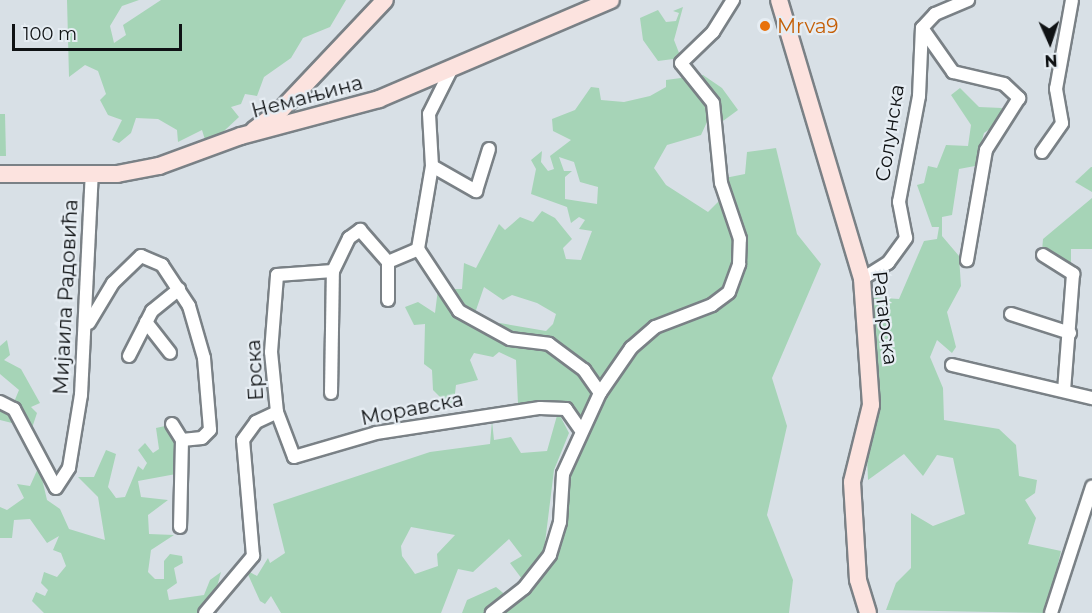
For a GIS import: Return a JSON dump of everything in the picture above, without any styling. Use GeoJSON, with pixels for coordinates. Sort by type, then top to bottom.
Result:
{"type":"FeatureCollection","features":[{"type":"Feature","properties":{"kind":"main road"},"geometry":{"type":"LineString","coordinates":[[241,136],[298,93],[385,0]]}},
{"type":"Feature","properties":{"kind":"main road","name":"Немањина"},"geometry":{"type":"LineString","coordinates":[[0,174],[92,174],[149,169],[241,136],[304,121],[379,99],[611,0]]}},
{"type":"Feature","properties":{"kind":"main road","name":"Ратарска"},"geometry":{"type":"LineString","coordinates":[[778,0],[862,279],[871,405],[852,482],[858,580],[868,613]]}},
{"type":"Feature","properties":{"kind":"main road"},"geometry":{"type":"LineString","coordinates":[[298,93],[296,112],[304,121]]}},
{"type":"Feature","properties":{"kind":"street"},"geometry":{"type":"LineString","coordinates":[[492,613],[524,588],[550,555],[560,522],[563,474],[580,429],[600,393],[631,348],[656,327],[712,305],[729,292],[739,264],[740,239],[721,183],[713,103],[681,63],[713,32],[733,0]]}},
{"type":"Feature","properties":{"kind":"street"},"geometry":{"type":"LineString","coordinates":[[967,260],[987,150],[1018,99],[1004,84],[953,72],[922,28],[935,14],[968,0]]}},
{"type":"Feature","properties":{"kind":"street"},"geometry":{"type":"LineString","coordinates":[[1042,152],[1062,123],[1056,89],[1072,0]]}},
{"type":"Feature","properties":{"kind":"street","name":"Солунска"},"geometry":{"type":"LineString","coordinates":[[862,279],[888,263],[906,238],[899,202],[919,96],[922,28]]}},
{"type":"Feature","properties":{"kind":"street"},"geometry":{"type":"LineString","coordinates":[[452,68],[431,105],[432,166],[418,249],[459,312],[510,339],[549,344],[584,370],[600,393]]}},
{"type":"Feature","properties":{"kind":"street"},"geometry":{"type":"LineString","coordinates":[[432,166],[476,191],[489,149]]}},
{"type":"Feature","properties":{"kind":"street","name":"Мијаила Радовића"},"geometry":{"type":"LineString","coordinates":[[0,402],[14,409],[56,488],[69,468],[88,324],[92,174]]}},
{"type":"Feature","properties":{"kind":"street"},"geometry":{"type":"LineString","coordinates":[[331,393],[333,271],[349,238],[360,230],[388,262],[388,300]]}},
{"type":"Feature","properties":{"kind":"street"},"geometry":{"type":"LineString","coordinates":[[388,262],[418,249]]}},
{"type":"Feature","properties":{"kind":"street"},"geometry":{"type":"LineString","coordinates":[[1043,255],[1073,274],[1064,390]]}},
{"type":"Feature","properties":{"kind":"street"},"geometry":{"type":"LineString","coordinates":[[88,324],[113,283],[141,256],[162,265],[179,289],[200,341],[210,430],[202,438],[182,440]]}},
{"type":"Feature","properties":{"kind":"street","name":"Ерска"},"geometry":{"type":"LineString","coordinates":[[205,613],[253,556],[243,440],[256,422],[277,412],[271,352],[276,279],[282,272],[333,271]]}},
{"type":"Feature","properties":{"kind":"street"},"geometry":{"type":"LineString","coordinates":[[129,357],[146,322],[179,289]]}},
{"type":"Feature","properties":{"kind":"street"},"geometry":{"type":"LineString","coordinates":[[1011,314],[1070,333]]}},
{"type":"Feature","properties":{"kind":"street"},"geometry":{"type":"LineString","coordinates":[[146,322],[170,353]]}},
{"type":"Feature","properties":{"kind":"street"},"geometry":{"type":"LineString","coordinates":[[952,365],[1092,398]]}},
{"type":"Feature","properties":{"kind":"street","name":"Моравска"},"geometry":{"type":"LineString","coordinates":[[277,412],[294,457],[376,432],[540,408],[566,409],[580,429]]}},
{"type":"Feature","properties":{"kind":"street"},"geometry":{"type":"LineString","coordinates":[[172,424],[182,440],[180,526]]}},
{"type":"Feature","properties":{"kind":"street"},"geometry":{"type":"LineString","coordinates":[[1051,613],[1062,565],[1092,487]]}},
{"type":"Feature","properties":{"kind":"green space"},"geometry":{"type":"Polygon","coordinates":[[[67,0],[139,0],[122,6],[110,26],[114,43],[126,35],[123,25],[161,0],[346,0],[330,27],[303,38],[291,58],[264,77],[257,96],[245,94],[241,104],[231,107],[239,117],[224,131],[225,137],[206,143],[202,130],[178,142],[177,130],[158,119],[136,118],[131,133],[119,143],[112,140],[122,120],[108,115],[100,100],[106,94],[98,71],[85,65],[69,77],[67,0]]]}},
{"type":"Feature","properties":{"kind":"green space"},"geometry":{"type":"Polygon","coordinates":[[[683,7],[674,40],[681,58],[658,61],[643,40],[640,18],[658,10],[666,22],[676,21],[679,13],[673,11],[683,7]]]}},
{"type":"Feature","properties":{"kind":"green space"},"geometry":{"type":"Polygon","coordinates":[[[703,75],[722,88],[738,110],[712,129],[707,122],[701,135],[667,145],[654,168],[666,185],[708,212],[729,191],[725,178],[745,174],[747,152],[776,148],[797,234],[821,264],[772,378],[787,426],[767,515],[793,580],[789,613],[462,613],[467,600],[496,587],[514,602],[552,562],[578,434],[560,403],[518,404],[516,360],[499,352],[493,357],[474,353],[470,360],[478,380],[456,385],[453,410],[433,390],[432,370],[424,364],[425,324],[414,325],[405,307],[418,302],[435,313],[438,289],[462,289],[464,263],[476,268],[499,224],[505,230],[520,217],[533,222],[542,211],[555,218],[572,239],[563,248],[566,259],[581,260],[592,231],[579,229],[585,220],[579,217],[571,223],[567,207],[531,194],[536,169],[531,160],[542,151],[541,162],[548,171],[554,169],[550,156],[571,140],[553,131],[552,119],[575,110],[591,87],[599,88],[601,100],[624,102],[650,96],[666,87],[666,80],[703,75]],[[559,157],[564,171],[572,171],[565,177],[565,199],[597,204],[598,187],[580,182],[574,162],[559,157]],[[484,287],[474,316],[493,329],[500,323],[546,331],[553,324],[556,314],[537,303],[512,295],[503,300],[484,287]]]}},
{"type":"Feature","properties":{"kind":"green space"},"geometry":{"type":"Polygon","coordinates":[[[960,88],[979,107],[1002,108],[997,124],[984,133],[975,166],[959,169],[952,215],[942,217],[942,236],[959,256],[961,286],[947,312],[956,347],[952,353],[937,340],[930,357],[943,388],[944,420],[999,429],[1016,445],[1019,476],[1037,480],[1035,493],[1025,500],[1036,518],[1028,544],[1061,551],[1047,613],[886,610],[896,583],[911,568],[911,513],[933,526],[965,514],[953,458],[937,455],[923,476],[904,454],[868,480],[866,433],[868,297],[899,299],[924,241],[937,239],[939,227],[932,227],[917,185],[924,183],[928,166],[937,168],[946,145],[968,146],[971,125],[951,95],[960,88]]]}},
{"type":"Feature","properties":{"kind":"green space"},"geometry":{"type":"Polygon","coordinates":[[[0,114],[5,114],[6,156],[0,156],[0,114]]]}},
{"type":"Feature","properties":{"kind":"green space"},"geometry":{"type":"Polygon","coordinates":[[[1092,167],[1092,192],[1075,182],[1092,167]]]}},
{"type":"Feature","properties":{"kind":"green space"},"geometry":{"type":"Polygon","coordinates":[[[1092,198],[1092,249],[1071,249],[1071,269],[1042,251],[1043,239],[1092,198]]]}},
{"type":"Feature","properties":{"kind":"green space"},"geometry":{"type":"Polygon","coordinates":[[[7,340],[10,355],[4,360],[21,369],[40,403],[31,407],[37,413],[32,428],[0,420],[0,405],[14,402],[19,390],[0,374],[0,346],[7,340]]]}},
{"type":"Feature","properties":{"kind":"green space"},"geometry":{"type":"Polygon","coordinates":[[[558,412],[569,433],[554,470],[544,551],[522,579],[510,563],[522,556],[509,539],[473,572],[458,569],[441,613],[281,613],[271,596],[265,604],[260,601],[246,570],[257,576],[268,558],[270,563],[285,553],[273,504],[430,452],[490,444],[492,421],[494,440],[511,437],[521,453],[547,451],[558,412]],[[411,527],[401,546],[402,556],[415,574],[438,566],[437,554],[455,535],[411,527]]]}},
{"type":"Feature","properties":{"kind":"green space"},"geometry":{"type":"Polygon","coordinates":[[[165,426],[175,443],[176,474],[138,481],[141,497],[168,500],[148,515],[149,534],[174,535],[151,550],[148,572],[155,579],[164,579],[164,561],[170,554],[182,556],[183,563],[174,568],[177,583],[167,590],[169,600],[204,595],[210,580],[221,572],[217,587],[228,588],[225,601],[212,613],[44,613],[32,601],[36,592],[45,596],[48,590],[41,583],[44,572],[57,577],[66,566],[61,553],[53,550],[59,536],[47,543],[30,519],[14,520],[12,538],[0,538],[0,507],[7,510],[24,498],[17,484],[30,486],[39,466],[47,500],[60,509],[69,529],[105,540],[98,497],[78,477],[94,477],[106,450],[116,454],[108,487],[116,498],[125,497],[138,466],[143,470],[147,463],[138,450],[145,443],[153,453],[159,449],[156,428],[165,426]]]}},
{"type":"Feature","properties":{"kind":"place","name":"Mrva9"},"geometry":{"type":"Point","coordinates":[765,26]}}]}
